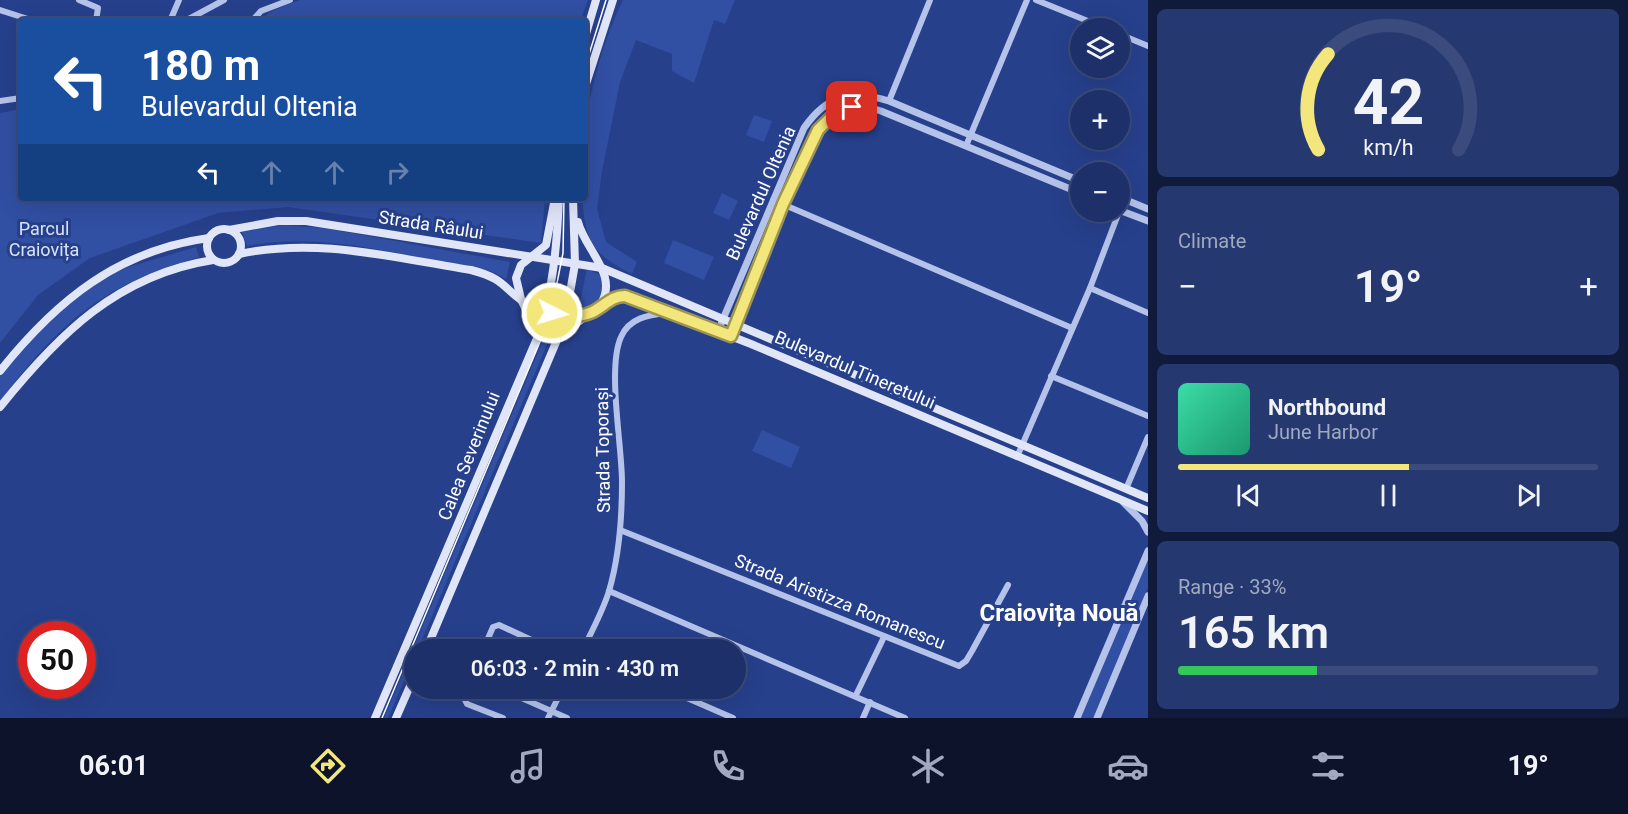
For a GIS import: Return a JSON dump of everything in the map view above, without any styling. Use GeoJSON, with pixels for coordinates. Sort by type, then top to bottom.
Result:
{"type":"FeatureCollection","features":[{"type":"Feature","properties":{"kind":"main road"},"geometry":{"type":"LineString","coordinates":[[588,27],[596,0]]}},
{"type":"Feature","properties":{"kind":"main road"},"geometry":{"type":"LineString","coordinates":[[588,78],[613,0]]}},
{"type":"Feature","properties":{"kind":"main road"},"geometry":{"type":"LineString","coordinates":[[538,336],[516,285],[517,273],[546,245],[556,201]]}},
{"type":"Feature","properties":{"kind":"main road","name":"Calea Severinului"},"geometry":{"type":"LineString","coordinates":[[375,718],[538,336],[546,312],[555,261],[557,201]]}},
{"type":"Feature","properties":{"kind":"main road"},"geometry":{"type":"LineString","coordinates":[[574,203],[584,240],[602,268],[607,288],[598,307]]}},
{"type":"Feature","properties":{"kind":"main road","name":"Calea Severinului"},"geometry":{"type":"LineString","coordinates":[[431,639],[559,340],[575,264],[574,203]]}},
{"type":"Feature","properties":{"kind":"main road","name":"Strada Râului"},"geometry":{"type":"LineString","coordinates":[[0,371],[25,340],[62,303],[91,282],[112,269],[152,252],[180,242],[209,238],[218,231],[278,221],[306,221],[555,261]]}},
{"type":"Feature","properties":{"kind":"main road"},"geometry":{"type":"LineString","coordinates":[[229,230],[239,239],[239,254]]}},
{"type":"Feature","properties":{"kind":"main road"},"geometry":{"type":"LineString","coordinates":[[209,238],[207,250],[213,260]]}},
{"type":"Feature","properties":{"kind":"main road"},"geometry":{"type":"LineString","coordinates":[[0,407],[54,343],[99,305],[135,284],[198,262],[213,260],[227,263],[239,254],[271,247],[326,246],[492,275],[531,307],[566,315],[590,313]]}},
{"type":"Feature","properties":{"kind":"main road","name":"Bulevardul Tineretului"},"geometry":{"type":"LineString","coordinates":[[555,261],[602,268],[1148,498]]}},
{"type":"Feature","properties":{"kind":"main road","name":"Bulevardul Tineretului"},"geometry":{"type":"LineString","coordinates":[[559,340],[598,307],[613,298],[625,296],[731,336],[1148,512]]}},
{"type":"Feature","properties":{"kind":"main road"},"geometry":{"type":"LineString","coordinates":[[396,718],[404,699]]}},
{"type":"Feature","properties":{"kind":"street"},"geometry":{"type":"LineString","coordinates":[[79,0],[98,8],[96,18]]}},
{"type":"Feature","properties":{"kind":"street"},"geometry":{"type":"LineString","coordinates":[[171,18],[179,0]]}},
{"type":"Feature","properties":{"kind":"street"},"geometry":{"type":"LineString","coordinates":[[191,18],[224,0]]}},
{"type":"Feature","properties":{"kind":"street"},"geometry":{"type":"LineString","coordinates":[[255,18],[261,11],[290,0]]}},
{"type":"Feature","properties":{"kind":"street"},"geometry":{"type":"LineString","coordinates":[[889,101],[930,0]]}},
{"type":"Feature","properties":{"kind":"street"},"geometry":{"type":"LineString","coordinates":[[966,146],[1027,0]]}},
{"type":"Feature","properties":{"kind":"street"},"geometry":{"type":"LineString","coordinates":[[1036,0],[1080,18]]}},
{"type":"Feature","properties":{"kind":"street"},"geometry":{"type":"LineString","coordinates":[[0,10],[25,18]]}},
{"type":"Feature","properties":{"kind":"street"},"geometry":{"type":"LineString","coordinates":[[1130,39],[1148,46]]}},
{"type":"Feature","properties":{"kind":"street"},"geometry":{"type":"LineString","coordinates":[[852,95],[852,107],[881,111],[1070,189]]}},
{"type":"Feature","properties":{"kind":"street","name":"Bulevardul Oltenia"},"geometry":{"type":"LineString","coordinates":[[718,331],[773,200],[811,118],[827,103],[852,95],[889,101],[1070,177]]}},
{"type":"Feature","properties":{"kind":"street"},"geometry":{"type":"LineString","coordinates":[[0,100],[18,98]]}},
{"type":"Feature","properties":{"kind":"street","name":"Bulevardul Oltenia"},"geometry":{"type":"LineString","coordinates":[[731,336],[783,204],[818,130],[836,112],[852,107]]}},
{"type":"Feature","properties":{"kind":"street"},"geometry":{"type":"LineString","coordinates":[[773,200],[1072,328]]}},
{"type":"Feature","properties":{"kind":"street"},"geometry":{"type":"LineString","coordinates":[[1130,202],[1148,209]]}},
{"type":"Feature","properties":{"kind":"street"},"geometry":{"type":"LineString","coordinates":[[1130,215],[1148,222]]}},
{"type":"Feature","properties":{"kind":"street"},"geometry":{"type":"LineString","coordinates":[[1017,456],[1090,288],[1115,222]]}},
{"type":"Feature","properties":{"kind":"street"},"geometry":{"type":"LineString","coordinates":[[1090,288],[1148,313]]}},
{"type":"Feature","properties":{"kind":"street","name":"Strada Toporași"},"geometry":{"type":"LineString","coordinates":[[589,639],[609,591],[620,530],[622,482],[617,348],[621,337],[632,322],[641,317],[668,312]]}},
{"type":"Feature","properties":{"kind":"street"},"geometry":{"type":"LineString","coordinates":[[1051,376],[1148,416]]}},
{"type":"Feature","properties":{"kind":"street"},"geometry":{"type":"LineString","coordinates":[[1126,489],[1148,437]]}},
{"type":"Feature","properties":{"kind":"street"},"geometry":{"type":"LineString","coordinates":[[1122,500],[1142,521],[1148,532]]}},
{"type":"Feature","properties":{"kind":"street","name":"Strada Aristizza Romanescu"},"geometry":{"type":"LineString","coordinates":[[620,530],[950,663],[963,665],[1008,585]]}},
{"type":"Feature","properties":{"kind":"street"},"geometry":{"type":"LineString","coordinates":[[1077,718],[1148,551]]}},
{"type":"Feature","properties":{"kind":"street"},"geometry":{"type":"LineString","coordinates":[[609,591],[906,718]]}},
{"type":"Feature","properties":{"kind":"street"},"geometry":{"type":"LineString","coordinates":[[1097,718],[1148,596]]}},
{"type":"Feature","properties":{"kind":"street"},"geometry":{"type":"LineString","coordinates":[[488,639],[493,627],[499,625],[529,639]]}},
{"type":"Feature","properties":{"kind":"street"},"geometry":{"type":"LineString","coordinates":[[856,695],[884,637]]}},
{"type":"Feature","properties":{"kind":"street"},"geometry":{"type":"LineString","coordinates":[[464,699],[467,704],[503,718]]}},
{"type":"Feature","properties":{"kind":"street"},"geometry":{"type":"LineString","coordinates":[[524,699],[567,718]]}},
{"type":"Feature","properties":{"kind":"street"},"geometry":{"type":"LineString","coordinates":[[548,718],[558,699]]}},
{"type":"Feature","properties":{"kind":"street"},"geometry":{"type":"LineString","coordinates":[[689,699],[733,718]]}},
{"type":"Feature","properties":{"kind":"street"},"geometry":{"type":"LineString","coordinates":[[863,718],[870,702]]}},
{"type":"Feature","properties":{"kind":"green space"},"geometry":{"type":"Polygon","coordinates":[[[300,0],[588,0],[581,18],[262,18],[272,11],[300,0]]]}},
{"type":"Feature","properties":{"kind":"green space"},"geometry":{"type":"Polygon","coordinates":[[[623,0],[735,0],[725,24],[714,20],[694,83],[672,71],[672,54],[636,40],[620,82],[602,171],[597,209],[606,242],[637,262],[632,274],[608,260],[594,245],[586,226],[582,201],[588,201],[588,113],[591,96],[604,46],[623,0]]]}},
{"type":"Feature","properties":{"kind":"green space","name":"Parcul Craiovița"},"geometry":{"type":"Polygon","coordinates":[[[18,110],[18,201],[545,201],[541,243],[288,207],[218,213],[90,258],[38,295],[0,343],[0,113],[18,110]]]}},
{"type":"Feature","properties":{"kind":"green space"},"geometry":{"type":"Polygon","coordinates":[[[754,115],[772,121],[764,142],[746,135],[754,115]]]}},
{"type":"Feature","properties":{"kind":"green space"},"geometry":{"type":"Polygon","coordinates":[[[722,193],[738,201],[729,220],[713,213],[722,193]]]}},
{"type":"Feature","properties":{"kind":"green space"},"geometry":{"type":"Polygon","coordinates":[[[284,225],[324,228],[510,262],[506,279],[493,272],[359,246],[303,241],[247,246],[242,232],[284,225]]]}},
{"type":"Feature","properties":{"kind":"green space"},"geometry":{"type":"Polygon","coordinates":[[[673,240],[714,257],[704,280],[664,263],[673,240]]]}},
{"type":"Feature","properties":{"kind":"green space"},"geometry":{"type":"Polygon","coordinates":[[[196,247],[199,257],[135,280],[86,310],[43,349],[0,401],[0,377],[27,343],[59,311],[89,288],[125,268],[196,247]]]}},
{"type":"Feature","properties":{"kind":"green space"},"geometry":{"type":"Polygon","coordinates":[[[587,269],[600,275],[604,289],[595,303],[579,307],[587,269]]]}},
{"type":"Feature","properties":{"kind":"green space"},"geometry":{"type":"Polygon","coordinates":[[[551,321],[555,322],[422,639],[417,639],[551,321]]]}},
{"type":"Feature","properties":{"kind":"green space"},"geometry":{"type":"Polygon","coordinates":[[[762,430],[800,447],[791,468],[752,451],[762,430]]]}},
{"type":"Feature","properties":{"kind":"green space"},"geometry":{"type":"Polygon","coordinates":[[[1148,557],[1148,588],[1093,718],[1080,718],[1148,557]]]}},
{"type":"Feature","properties":{"kind":"green space"},"geometry":{"type":"Polygon","coordinates":[[[404,670],[404,681],[388,718],[384,718],[404,670]]]}},
{"type":"Feature","properties":{"kind":"tram line"},"geometry":{"type":"LineString","coordinates":[[588,57],[606,0]]}},
{"type":"Feature","properties":{"kind":"tram line"},"geometry":{"type":"LineString","coordinates":[[382,718],[550,318],[563,253],[564,201]]}},
{"type":"Feature","properties":{"kind":"district","name":"Craiovița Nouă"},"geometry":{"type":"Point","coordinates":[1059,613]}},
{"type":"Feature","properties":{"kind":"route"},"geometry":{"type":"LineString","coordinates":[[552,313],[572,316],[590,313],[613,298],[625,296],[731,336],[783,204],[818,130],[836,112],[852,107]]}}]}
